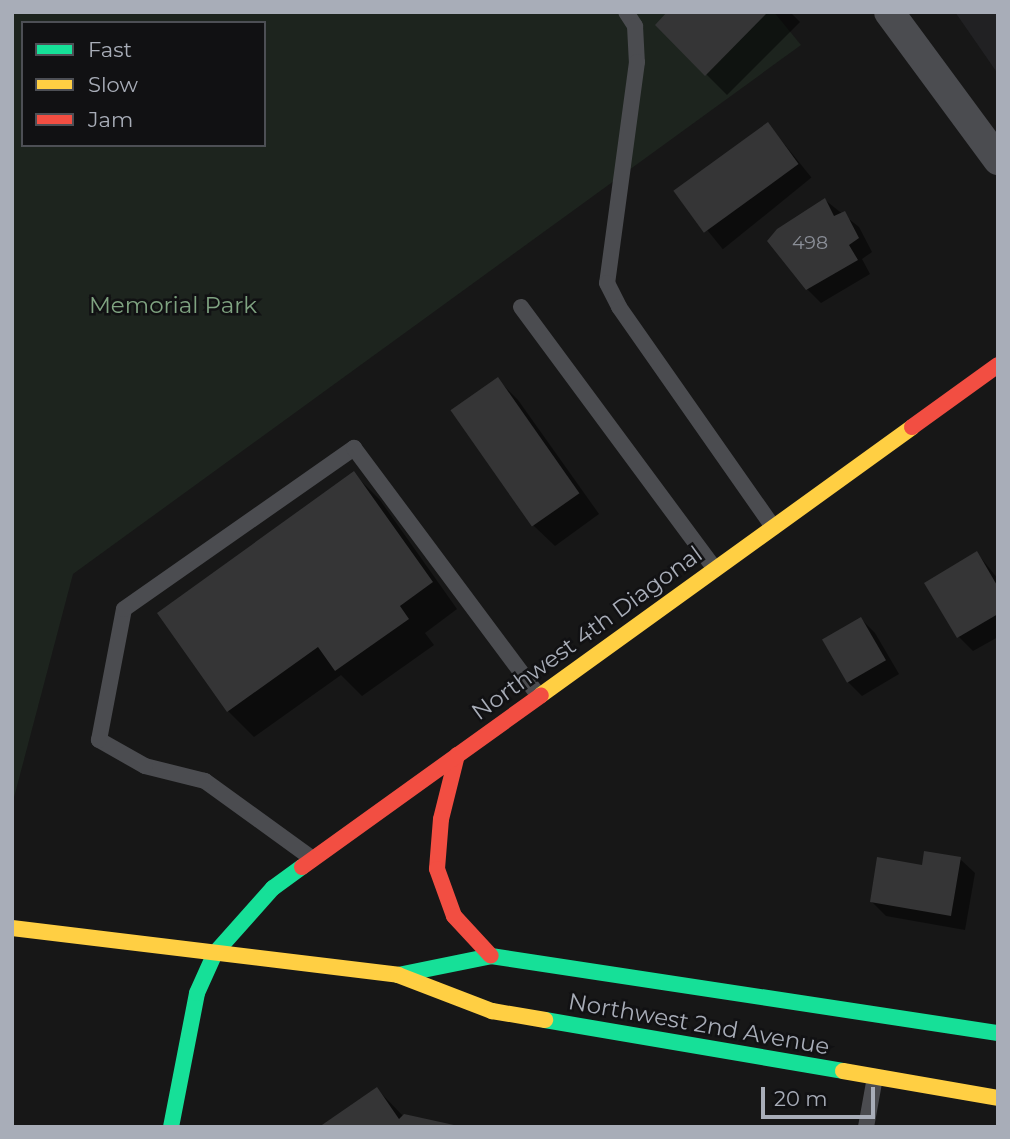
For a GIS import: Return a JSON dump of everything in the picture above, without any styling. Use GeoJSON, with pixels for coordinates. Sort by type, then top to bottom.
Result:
{"type":"FeatureCollection","features":[{"type":"Feature","properties":{"kind":"street"},"geometry":{"type":"LineString","coordinates":[[890,12],[998,160]]}},
{"type":"Feature","properties":{"kind":"street","name":"Northwest 4th Diagonal"},"geometry":{"type":"LineString","coordinates":[[171,1127],[197,993],[215,953],[273,888],[310,857],[457,755],[998,365]]}},
{"type":"Feature","properties":{"kind":"street"},"geometry":{"type":"LineString","coordinates":[[457,755],[441,820],[437,869],[454,916],[491,956]]}},
{"type":"Feature","properties":{"kind":"street","name":"Northwest 2nd Avenue"},"geometry":{"type":"LineString","coordinates":[[12,928],[398,975],[492,1012],[998,1098]]}},
{"type":"Feature","properties":{"kind":"street","name":"Northwest 2nd Avenue"},"geometry":{"type":"LineString","coordinates":[[398,975],[491,956],[998,1033]]}},
{"type":"Feature","properties":{"kind":"lane"},"geometry":{"type":"LineString","coordinates":[[626,12],[635,26],[637,62],[607,283],[619,307],[773,527]]}},
{"type":"Feature","properties":{"kind":"lane"},"geometry":{"type":"LineString","coordinates":[[521,307],[715,569]]}},
{"type":"Feature","properties":{"kind":"lane"},"geometry":{"type":"LineString","coordinates":[[310,857],[205,780],[145,766],[99,740],[124,609],[354,448],[539,696]]}},
{"type":"Feature","properties":{"kind":"lane"},"geometry":{"type":"LineString","coordinates":[[866,1127],[874,1077]]}},
{"type":"Feature","properties":{"kind":"shaded area"},"geometry":{"type":"Polygon","coordinates":[[[955,12],[998,12],[998,74],[962,22],[955,12]]]}},
{"type":"Feature","properties":{"kind":"green space","name":"Memorial Park"},"geometry":{"type":"Polygon","coordinates":[[[12,12],[774,12],[801,45],[73,574],[12,805],[12,12]]]}},
{"type":"Feature","properties":{"kind":"building"},"geometry":{"type":"Polygon","coordinates":[[[667,12],[768,12],[705,76],[655,25],[667,12]]]}},
{"type":"Feature","properties":{"kind":"building"},"geometry":{"type":"Polygon","coordinates":[[[768,122],[799,164],[704,233],[673,191],[768,122]]]}},
{"type":"Feature","properties":{"kind":"building"},"geometry":{"type":"Polygon","coordinates":[[[825,198],[834,216],[845,211],[859,238],[849,245],[858,260],[806,290],[767,241],[777,229],[825,198]]]}},
{"type":"Feature","properties":{"kind":"building"},"geometry":{"type":"Polygon","coordinates":[[[498,377],[579,493],[532,527],[450,410],[498,377]]]}},
{"type":"Feature","properties":{"kind":"building"},"geometry":{"type":"Polygon","coordinates":[[[354,471],[433,582],[400,606],[409,619],[335,671],[318,647],[227,712],[157,613],[354,471]]]}},
{"type":"Feature","properties":{"kind":"building"},"geometry":{"type":"Polygon","coordinates":[[[977,551],[998,587],[998,614],[957,638],[924,583],[977,551]]]}},
{"type":"Feature","properties":{"kind":"building"},"geometry":{"type":"Polygon","coordinates":[[[861,617],[886,660],[847,683],[822,640],[861,617]]]}},
{"type":"Feature","properties":{"kind":"building"},"geometry":{"type":"Polygon","coordinates":[[[924,851],[961,857],[951,916],[870,902],[877,857],[922,865],[924,851]]]}},
{"type":"Feature","properties":{"kind":"building"},"geometry":{"type":"Polygon","coordinates":[[[377,1087],[399,1119],[404,1114],[463,1127],[319,1127],[377,1087]]]}},
{"type":"Feature","properties":{"kind":"traffic: fast"},"geometry":{"type":"LineString","coordinates":[[171,1127],[197,993],[215,953],[273,888],[302,867]]}},
{"type":"Feature","properties":{"kind":"traffic: fast"},"geometry":{"type":"LineString","coordinates":[[398,975],[491,956],[998,1033]]}},
{"type":"Feature","properties":{"kind":"traffic: fast"},"geometry":{"type":"LineString","coordinates":[[545,1020],[843,1071]]}},
{"type":"Feature","properties":{"kind":"traffic: slow"},"geometry":{"type":"LineString","coordinates":[[541,695],[912,427]]}},
{"type":"Feature","properties":{"kind":"traffic: slow"},"geometry":{"type":"LineString","coordinates":[[12,928],[398,975],[492,1011],[545,1020]]}},
{"type":"Feature","properties":{"kind":"traffic: slow"},"geometry":{"type":"LineString","coordinates":[[843,1071],[998,1098]]}},
{"type":"Feature","properties":{"kind":"traffic: jam"},"geometry":{"type":"LineString","coordinates":[[912,427],[998,365]]}},
{"type":"Feature","properties":{"kind":"traffic: jam"},"geometry":{"type":"LineString","coordinates":[[302,867],[541,695]]}},
{"type":"Feature","properties":{"kind":"traffic: jam"},"geometry":{"type":"LineString","coordinates":[[457,755],[441,819],[437,869],[454,916],[491,956]]}}]}
